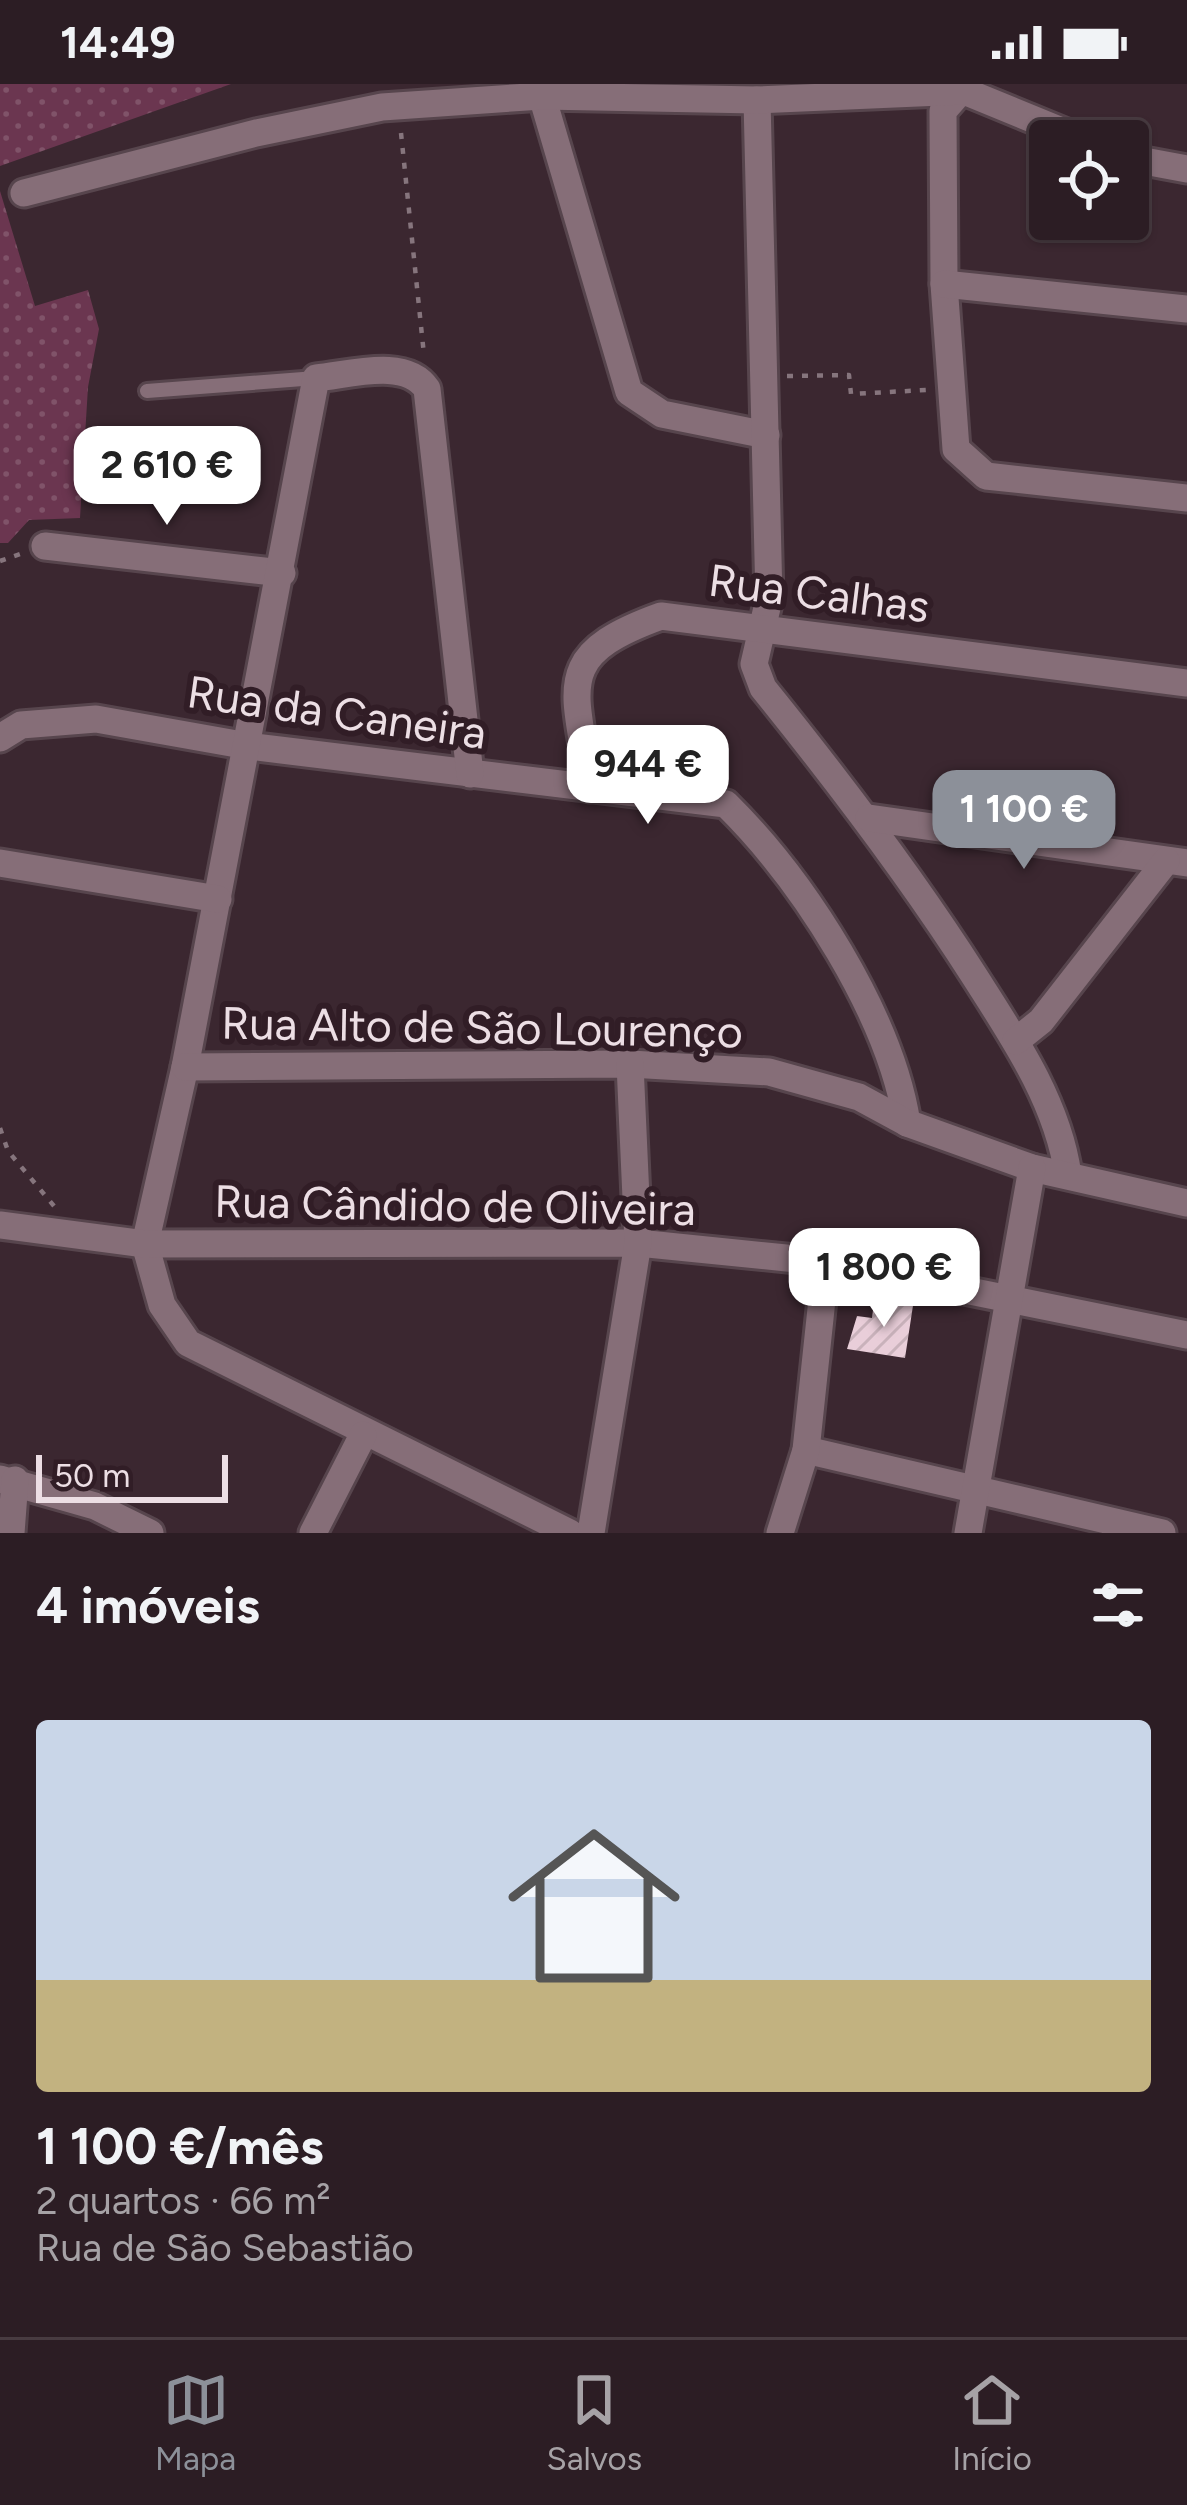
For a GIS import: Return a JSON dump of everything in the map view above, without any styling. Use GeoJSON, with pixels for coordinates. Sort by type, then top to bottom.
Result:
{"type":"FeatureCollection","features":[{"type":"Feature","properties":{"kind":"street"},"geometry":{"type":"LineString","coordinates":[[964,87],[943,111],[944,284],[956,449],[986,476],[1187,498]]}},
{"type":"Feature","properties":{"kind":"street"},"geometry":{"type":"LineString","coordinates":[[24,194],[256,133],[398,105],[542,96],[757,100],[822,91],[964,87],[1039,120]]}},
{"type":"Feature","properties":{"kind":"street"},"geometry":{"type":"LineString","coordinates":[[542,96],[628,392],[662,414],[766,435]]}},
{"type":"Feature","properties":{"kind":"street"},"geometry":{"type":"LineString","coordinates":[[757,100],[769,599],[754,664],[763,688],[869,818],[1016,1041],[1063,1139],[1068,1175]]}},
{"type":"Feature","properties":{"kind":"street"},"geometry":{"type":"LineString","coordinates":[[1149,162],[1187,169]]}},
{"type":"Feature","properties":{"kind":"street"},"geometry":{"type":"LineString","coordinates":[[944,284],[1187,310]]}},
{"type":"Feature","properties":{"kind":"street"},"geometry":{"type":"LineString","coordinates":[[470,773],[428,388],[403,370],[316,378],[185,1067],[145,1244],[162,1305],[188,1343],[363,1435],[570,1533]]}},
{"type":"Feature","properties":{"kind":"street"},"geometry":{"type":"LineString","coordinates":[[45,547],[282,573]]}},
{"type":"Feature","properties":{"kind":"street","name":"Rua Calhas"},"geometry":{"type":"LineString","coordinates":[[590,788],[575,677],[595,646],[661,616],[1187,683]]}},
{"type":"Feature","properties":{"kind":"street","name":"Rua da Caneira"},"geometry":{"type":"LineString","coordinates":[[0,738],[21,725],[96,719],[248,746],[726,804],[749,826],[837,949],[892,1060],[908,1124]]}},
{"type":"Feature","properties":{"kind":"street"},"geometry":{"type":"LineString","coordinates":[[869,818],[1177,862]]}},
{"type":"Feature","properties":{"kind":"street"},"geometry":{"type":"LineString","coordinates":[[1016,1041],[1041,1022],[1177,862]]}},
{"type":"Feature","properties":{"kind":"street"},"geometry":{"type":"LineString","coordinates":[[0,863],[218,899]]}},
{"type":"Feature","properties":{"kind":"street"},"geometry":{"type":"LineString","coordinates":[[590,1533],[638,1243],[630,1064]]}},
{"type":"Feature","properties":{"kind":"street","name":"Rua Alto de São Lourenço"},"geometry":{"type":"LineString","coordinates":[[185,1067],[630,1064],[769,1072],[859,1097],[908,1124],[1032,1168],[1187,1203]]}},
{"type":"Feature","properties":{"kind":"street"},"geometry":{"type":"LineString","coordinates":[[968,1533],[1013,1301],[1032,1168]]}},
{"type":"Feature","properties":{"kind":"street","name":"Rua Cândido de Oliveira"},"geometry":{"type":"LineString","coordinates":[[0,1225],[145,1244],[638,1243],[826,1262],[1187,1335]]}},
{"type":"Feature","properties":{"kind":"street"},"geometry":{"type":"LineString","coordinates":[[780,1533],[806,1450],[826,1262]]}},
{"type":"Feature","properties":{"kind":"street"},"geometry":{"type":"LineString","coordinates":[[313,1533],[363,1435]]}},
{"type":"Feature","properties":{"kind":"street"},"geometry":{"type":"LineString","coordinates":[[806,1450],[1162,1533]]}},
{"type":"Feature","properties":{"kind":"street"},"geometry":{"type":"LineString","coordinates":[[11,1533],[7,1480],[95,1506],[150,1533]]}},
{"type":"Feature","properties":{"kind":"lane"},"geometry":{"type":"LineString","coordinates":[[147,391],[316,378]]}},
{"type":"Feature","properties":{"kind":"path"},"geometry":{"type":"LineString","coordinates":[[398,105],[424,360],[420,378]]}},
{"type":"Feature","properties":{"kind":"path"},"geometry":{"type":"LineString","coordinates":[[764,376],[849,374],[851,394],[949,389]]}},
{"type":"Feature","properties":{"kind":"path"},"geometry":{"type":"LineString","coordinates":[[0,1128],[8,1151],[56,1209],[48,1231]]}},
{"type":"Feature","properties":{"kind":"shaded area"},"geometry":{"type":"Polygon","coordinates":[[[0,84],[231,84],[0,166],[0,84]]]}},
{"type":"Feature","properties":{"kind":"shaded area"},"geometry":{"type":"Polygon","coordinates":[[[0,191],[35,306],[88,290],[99,329],[88,387],[80,518],[29,520],[8,543],[0,543],[0,191]]]}},
{"type":"Feature","properties":{"kind":"building"},"geometry":{"type":"Polygon","coordinates":[[[893,1296],[914,1299],[905,1358],[847,1349],[857,1316],[872,1318],[873,1310],[891,1313],[893,1296]]]}}]}
